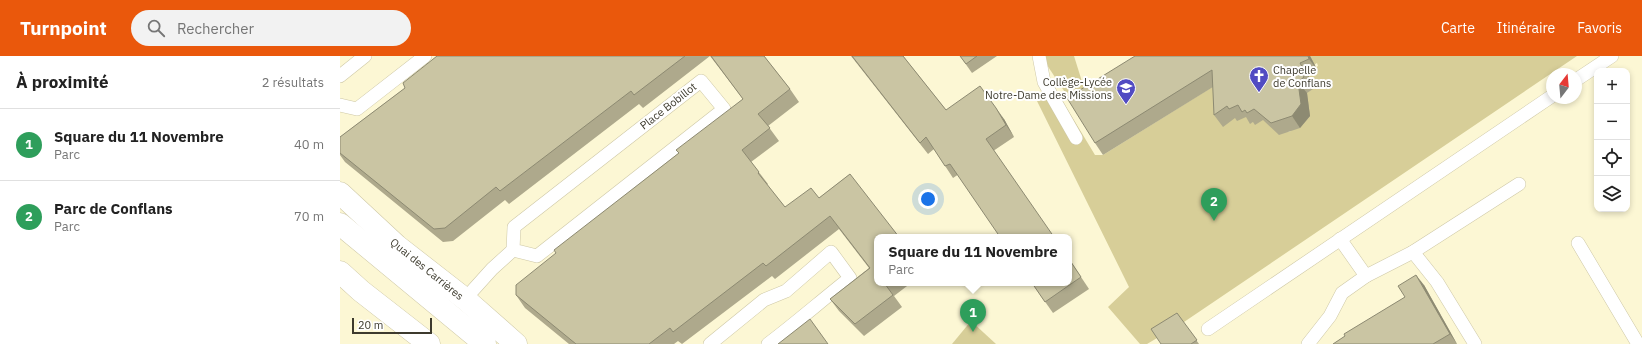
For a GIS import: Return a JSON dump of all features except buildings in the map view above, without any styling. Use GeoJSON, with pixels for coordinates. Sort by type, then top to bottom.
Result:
{"type":"FeatureCollection","features":[{"type":"Feature","properties":{"kind":"main road","name":"Quai des Carrières"},"geometry":{"type":"LineString","coordinates":[[340,193],[396,246],[465,299],[516,344]]}},
{"type":"Feature","properties":{"kind":"main road","name":"Quai des Carrières"},"geometry":{"type":"LineString","coordinates":[[340,224],[485,344]]}},
{"type":"Feature","properties":{"kind":"main road"},"geometry":{"type":"LineString","coordinates":[[340,272],[361,291],[429,344]]}},
{"type":"Feature","properties":{"kind":"lane"},"geometry":{"type":"LineString","coordinates":[[340,76],[365,56]]}},
{"type":"Feature","properties":{"kind":"lane"},"geometry":{"type":"LineString","coordinates":[[340,105],[357,109],[425,56]]}},
{"type":"Feature","properties":{"kind":"lane"},"geometry":{"type":"LineString","coordinates":[[1039,56],[1044,82],[1076,138]]}},
{"type":"Feature","properties":{"kind":"lane"},"geometry":{"type":"LineString","coordinates":[[1582,76],[1612,56]]}},
{"type":"Feature","properties":{"kind":"lane","name":"Place Bobillot"},"geometry":{"type":"LineString","coordinates":[[701,81],[724,109],[537,256],[514,250],[514,227],[701,81]]}},
{"type":"Feature","properties":{"kind":"lane"},"geometry":{"type":"LineString","coordinates":[[1208,329],[1546,100]]}},
{"type":"Feature","properties":{"kind":"lane"},"geometry":{"type":"LineString","coordinates":[[1308,344],[1330,316],[1342,293],[1366,276],[1413,252],[1520,184]]}},
{"type":"Feature","properties":{"kind":"lane"},"geometry":{"type":"LineString","coordinates":[[1340,239],[1366,276]]}},
{"type":"Feature","properties":{"kind":"lane"},"geometry":{"type":"LineString","coordinates":[[1578,243],[1638,344]]}},
{"type":"Feature","properties":{"kind":"lane"},"geometry":{"type":"LineString","coordinates":[[465,299],[492,269],[514,250]]}},
{"type":"Feature","properties":{"kind":"lane"},"geometry":{"type":"LineString","coordinates":[[710,344],[764,300],[786,290],[831,252],[850,278],[810,309],[795,324],[768,344]]}},
{"type":"Feature","properties":{"kind":"lane"},"geometry":{"type":"LineString","coordinates":[[1413,252],[1437,282],[1475,344]]}},
{"type":"Feature","properties":{"kind":"shaded area"},"geometry":{"type":"Polygon","coordinates":[[[1045,56],[1074,56],[1088,101],[1076,109],[1045,62],[1045,56]]]}},
{"type":"Feature","properties":{"kind":"shaded area"},"geometry":{"type":"Polygon","coordinates":[[[1308,56],[1577,56],[1559,68],[1546,68],[1546,77],[1184,322],[1147,344],[1140,344],[1108,307],[1129,287],[1037,101],[1054,87],[1095,155],[1103,155],[1214,86],[1247,111],[1251,123],[1266,114],[1288,132],[1291,131],[1298,94],[1311,87],[1304,75],[1318,66],[1317,63],[1314,65],[1308,56]]]}},
{"type":"Feature","properties":{"kind":"shaded area"},"geometry":{"type":"Polygon","coordinates":[[[971,321],[996,344],[952,344],[971,321]]]}},
{"type":"Feature","properties":{"kind":"place","name":"Chapelle de Conflans"},"geometry":{"type":"Point","coordinates":[1259,93]}},
{"type":"Feature","properties":{"kind":"place","name":"Collège-Lycée Notre-Dame des Missions"},"geometry":{"type":"Point","coordinates":[1126,105]}},
{"type":"Feature","properties":{"kind":"place","name":"Parc de Conflans"},"geometry":{"type":"Point","coordinates":[1214,221]}},
{"type":"Feature","properties":{"kind":"place","name":"Square du 11 Novembre"},"geometry":{"type":"Point","coordinates":[973,332]}}]}
